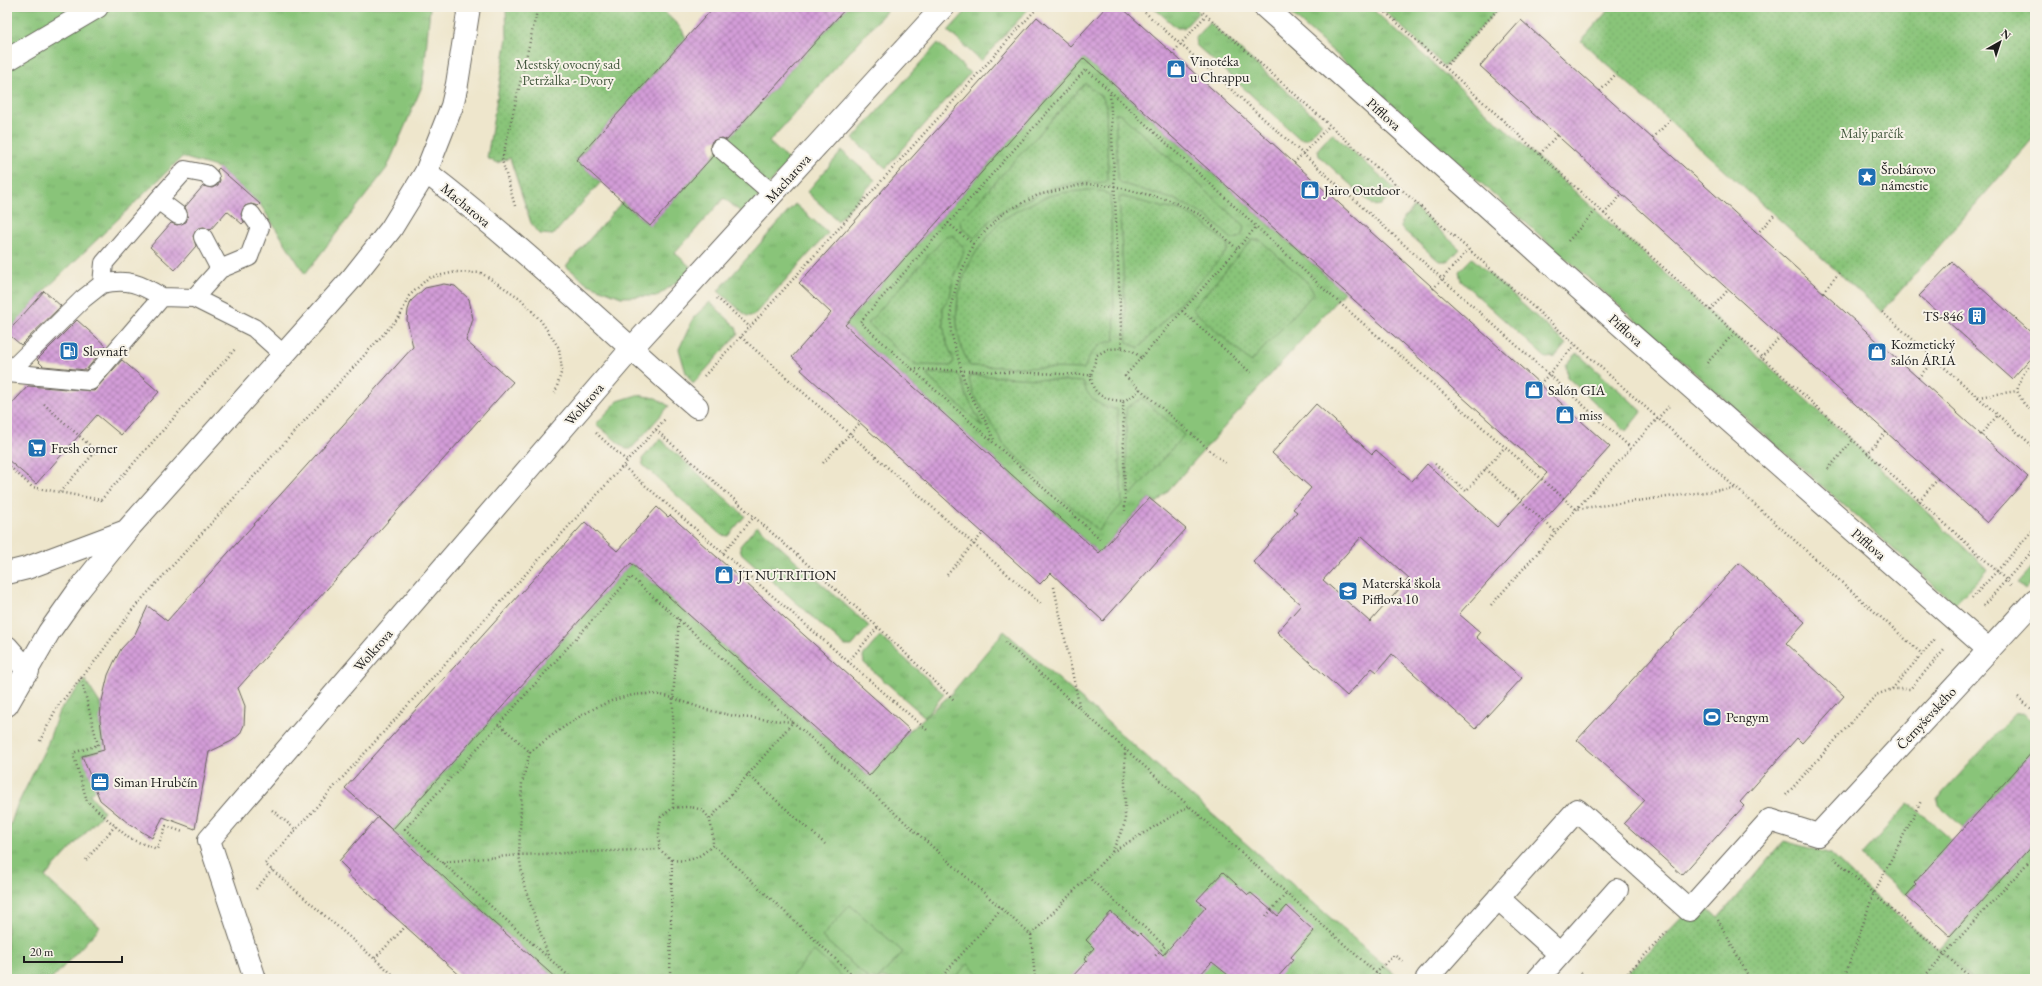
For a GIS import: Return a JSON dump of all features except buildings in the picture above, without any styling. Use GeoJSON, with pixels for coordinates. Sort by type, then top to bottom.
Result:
{"type":"FeatureCollection","features":[{"type":"Feature","properties":{"kind":"street"},"geometry":{"type":"LineString","coordinates":[[7,60],[97,7]]}},
{"type":"Feature","properties":{"kind":"street"},"geometry":{"type":"LineString","coordinates":[[8,706],[50,632],[78,591],[127,530],[353,277],[386,235],[426,172],[452,106],[457,84],[469,7]]}},
{"type":"Feature","properties":{"kind":"street","name":"Macharova"},"geometry":{"type":"LineString","coordinates":[[632,348],[943,7]]}},
{"type":"Feature","properties":{"kind":"street","name":"Pifflova"},"geometry":{"type":"LineString","coordinates":[[1265,7],[1550,262],[1989,650]]}},
{"type":"Feature","properties":{"kind":"street","name":"Macharova"},"geometry":{"type":"LineString","coordinates":[[426,172],[457,196],[632,348],[691,402]]}},
{"type":"Feature","properties":{"kind":"street","name":"Wolkrova"},"geometry":{"type":"LineString","coordinates":[[208,840],[632,348]]}},
{"type":"Feature","properties":{"kind":"street"},"geometry":{"type":"LineString","coordinates":[[7,573],[27,568],[127,530]]}},
{"type":"Feature","properties":{"kind":"street","name":"Černyševského"},"geometry":{"type":"LineString","coordinates":[[1818,835],[2034,601]]}},
{"type":"Feature","properties":{"kind":"street"},"geometry":{"type":"LineString","coordinates":[[7,647],[28,670]]}},
{"type":"Feature","properties":{"kind":"street"},"geometry":{"type":"LineString","coordinates":[[7,662],[28,670]]}},
{"type":"Feature","properties":{"kind":"street"},"geometry":{"type":"LineString","coordinates":[[1427,978],[1578,810],[1694,905],[1770,820],[1818,835]]}},
{"type":"Feature","properties":{"kind":"street"},"geometry":{"type":"LineString","coordinates":[[208,840],[255,979]]}},
{"type":"Feature","properties":{"kind":"street"},"geometry":{"type":"LineString","coordinates":[[1538,979],[1617,890]]}},
{"type":"Feature","properties":{"kind":"street"},"geometry":{"type":"LineString","coordinates":[[1498,898],[1560,954]]}},
{"type":"Feature","properties":{"kind":"lane"},"geometry":{"type":"LineString","coordinates":[[720,148],[773,194]]}},
{"type":"Feature","properties":{"kind":"lane"},"geometry":{"type":"LineString","coordinates":[[102,284],[104,263],[185,170],[206,174],[210,178]]}},
{"type":"Feature","properties":{"kind":"lane"},"geometry":{"type":"LineString","coordinates":[[158,200],[178,215]]}},
{"type":"Feature","properties":{"kind":"lane"},"geometry":{"type":"LineString","coordinates":[[194,298],[220,269],[249,257],[260,227],[251,214]]}},
{"type":"Feature","properties":{"kind":"lane"},"geometry":{"type":"LineString","coordinates":[[203,238],[220,269]]}},
{"type":"Feature","properties":{"kind":"lane"},"geometry":{"type":"LineString","coordinates":[[8,374],[83,299],[102,284],[127,281],[143,285],[162,297],[194,298],[254,328],[284,355]]}},
{"type":"Feature","properties":{"kind":"lane"},"geometry":{"type":"LineString","coordinates":[[8,374],[90,381],[162,297]]}},
{"type":"Feature","properties":{"kind":"path"},"geometry":{"type":"LineString","coordinates":[[516,213],[502,160],[538,7]]}},
{"type":"Feature","properties":{"kind":"path"},"geometry":{"type":"LineString","coordinates":[[398,979],[265,864],[656,430],[691,402],[741,337],[1038,7]]}},
{"type":"Feature","properties":{"kind":"path"},"geometry":{"type":"LineString","coordinates":[[1139,7],[1631,448]]}},
{"type":"Feature","properties":{"kind":"path"},"geometry":{"type":"LineString","coordinates":[[1197,7],[1922,654]]}},
{"type":"Feature","properties":{"kind":"path"},"geometry":{"type":"LineString","coordinates":[[1380,7],[1761,358],[1997,571],[2005,580],[2034,601]]}},
{"type":"Feature","properties":{"kind":"path"},"geometry":{"type":"LineString","coordinates":[[1445,67],[1500,7]]}},
{"type":"Feature","properties":{"kind":"path"},"geometry":{"type":"LineString","coordinates":[[1172,54],[1206,15]]}},
{"type":"Feature","properties":{"kind":"path"},"geometry":{"type":"LineString","coordinates":[[1100,539],[860,322],[1086,69],[1326,291],[1576,509],[1735,488]]}},
{"type":"Feature","properties":{"kind":"path"},"geometry":{"type":"LineString","coordinates":[[1600,91],[1617,72]]}},
{"type":"Feature","properties":{"kind":"path"},"geometry":{"type":"LineString","coordinates":[[1110,91],[1122,348]]}},
{"type":"Feature","properties":{"kind":"path"},"geometry":{"type":"LineString","coordinates":[[1653,138],[1670,120]]}},
{"type":"Feature","properties":{"kind":"path"},"geometry":{"type":"LineString","coordinates":[[1294,163],[1330,126]]}},
{"type":"Feature","properties":{"kind":"path"},"geometry":{"type":"LineString","coordinates":[[1540,154],[1557,136]]}},
{"type":"Feature","properties":{"kind":"path"},"geometry":{"type":"LineString","coordinates":[[996,445],[983,416],[967,390],[951,332],[951,305],[958,280],[973,244],[1003,213],[1038,195],[1085,184],[1114,186],[1169,200],[1200,215],[1237,249]]}},
{"type":"Feature","properties":{"kind":"path"},"geometry":{"type":"LineString","coordinates":[[1604,214],[1622,194]]}},
{"type":"Feature","properties":{"kind":"path"},"geometry":{"type":"LineString","coordinates":[[1550,262],[1598,208]]}},
{"type":"Feature","properties":{"kind":"path"},"geometry":{"type":"LineString","coordinates":[[1757,234],[1774,214]]}},
{"type":"Feature","properties":{"kind":"path"},"geometry":{"type":"LineString","coordinates":[[948,223],[973,244]]}},
{"type":"Feature","properties":{"kind":"path"},"geometry":{"type":"LineString","coordinates":[[1227,465],[1125,376],[1257,226]]}},
{"type":"Feature","properties":{"kind":"path"},"geometry":{"type":"LineString","coordinates":[[1433,289],[1468,250]]}},
{"type":"Feature","properties":{"kind":"path"},"geometry":{"type":"LineString","coordinates":[[40,741],[57,707],[81,678],[132,610],[400,316],[409,296],[428,278],[456,272],[480,273],[520,298],[541,321],[559,348],[562,370],[554,394],[628,462]]}},
{"type":"Feature","properties":{"kind":"path"},"geometry":{"type":"LineString","coordinates":[[1823,292],[1839,272]]}},
{"type":"Feature","properties":{"kind":"path"},"geometry":{"type":"LineString","coordinates":[[695,279],[750,327]]}},
{"type":"Feature","properties":{"kind":"path"},"geometry":{"type":"LineString","coordinates":[[1710,310],[1728,290]]}},
{"type":"Feature","properties":{"kind":"path"},"geometry":{"type":"LineString","coordinates":[[1182,311],[1251,373]]}},
{"type":"Feature","properties":{"kind":"path"},"geometry":{"type":"LineString","coordinates":[[1882,312],[2035,448]]}},
{"type":"Feature","properties":{"kind":"path"},"geometry":{"type":"LineString","coordinates":[[7,464],[32,487],[100,500],[254,328]]}},
{"type":"Feature","properties":{"kind":"path"},"geometry":{"type":"LineString","coordinates":[[1491,606],[1734,333]]}},
{"type":"Feature","properties":{"kind":"path"},"geometry":{"type":"LineString","coordinates":[[741,337],[1041,604]]}},
{"type":"Feature","properties":{"kind":"path"},"geometry":{"type":"LineString","coordinates":[[1761,358],[1780,338]]}},
{"type":"Feature","properties":{"kind":"path"},"geometry":{"type":"LineString","coordinates":[[1540,384],[1575,345]]}},
{"type":"Feature","properties":{"kind":"path"},"geometry":{"type":"LineString","coordinates":[[1140,389],[1133,396],[1123,401],[1110,400],[1097,394],[1091,384],[1091,375],[1097,355],[1108,349],[1122,348],[1133,351],[1141,358]]}},
{"type":"Feature","properties":{"kind":"path"},"geometry":{"type":"LineString","coordinates":[[1918,378],[1935,359]]}},
{"type":"Feature","properties":{"kind":"path"},"geometry":{"type":"LineString","coordinates":[[2035,362],[2029,366],[2023,375],[2017,392],[2024,404],[2035,413]]}},
{"type":"Feature","properties":{"kind":"path"},"geometry":{"type":"LineString","coordinates":[[911,369],[1091,375]]}},
{"type":"Feature","properties":{"kind":"path"},"geometry":{"type":"LineString","coordinates":[[1978,398],[2017,392]]}},
{"type":"Feature","properties":{"kind":"path"},"geometry":{"type":"LineString","coordinates":[[7,405],[15,395]]}},
{"type":"Feature","properties":{"kind":"path"},"geometry":{"type":"LineString","coordinates":[[40,401],[96,451],[59,492]]}},
{"type":"Feature","properties":{"kind":"path"},"geometry":{"type":"LineString","coordinates":[[1123,401],[1125,511]]}},
{"type":"Feature","properties":{"kind":"path"},"geometry":{"type":"LineString","coordinates":[[1980,435],[1998,416]]}},
{"type":"Feature","properties":{"kind":"path"},"geometry":{"type":"LineString","coordinates":[[823,463],[860,423]]}},
{"type":"Feature","properties":{"kind":"path"},"geometry":{"type":"LineString","coordinates":[[656,430],[753,518],[878,627],[954,700]]}},
{"type":"Feature","properties":{"kind":"path"},"geometry":{"type":"LineString","coordinates":[[1867,454],[1886,432]]}},
{"type":"Feature","properties":{"kind":"path"},"geometry":{"type":"LineString","coordinates":[[1809,491],[1852,441]]}},
{"type":"Feature","properties":{"kind":"path"},"geometry":{"type":"LineString","coordinates":[[1435,464],[1466,491],[1505,447]]}},
{"type":"Feature","properties":{"kind":"path"},"geometry":{"type":"LineString","coordinates":[[624,467],[927,730]]}},
{"type":"Feature","properties":{"kind":"path"},"geometry":{"type":"LineString","coordinates":[[1485,469],[1556,532]]}},
{"type":"Feature","properties":{"kind":"path"},"geometry":{"type":"LineString","coordinates":[[1919,501],[1938,479]]}},
{"type":"Feature","properties":{"kind":"path"},"geometry":{"type":"LineString","coordinates":[[723,553],[753,518]]}},
{"type":"Feature","properties":{"kind":"path"},"geometry":{"type":"LineString","coordinates":[[1785,796],[1876,695],[1892,689],[1953,618],[2035,528]]}},
{"type":"Feature","properties":{"kind":"path"},"geometry":{"type":"LineString","coordinates":[[947,575],[984,533]]}},
{"type":"Feature","properties":{"kind":"path"},"geometry":{"type":"LineString","coordinates":[[572,979],[405,829],[631,577],[1031,935],[1036,979]]}},
{"type":"Feature","properties":{"kind":"path"},"geometry":{"type":"LineString","coordinates":[[1054,587],[1080,709]]}},
{"type":"Feature","properties":{"kind":"path"},"geometry":{"type":"LineString","coordinates":[[673,808],[673,698],[679,619]]}},
{"type":"Feature","properties":{"kind":"path"},"geometry":{"type":"LineString","coordinates":[[848,662],[878,627]]}},
{"type":"Feature","properties":{"kind":"path"},"geometry":{"type":"LineString","coordinates":[[1005,642],[1383,979]]}},
{"type":"Feature","properties":{"kind":"path"},"geometry":{"type":"LineString","coordinates":[[81,678],[98,745],[73,753],[88,801],[130,839],[157,849],[166,826],[208,840]]}},
{"type":"Feature","properties":{"kind":"path"},"geometry":{"type":"LineString","coordinates":[[549,958],[524,885],[519,855],[522,783],[530,752],[570,723],[612,700],[649,694],[673,698],[707,710],[739,718],[794,722]]}},
{"type":"Feature","properties":{"kind":"path"},"geometry":{"type":"LineString","coordinates":[[2018,697],[2035,712]]}},
{"type":"Feature","properties":{"kind":"path"},"geometry":{"type":"LineString","coordinates":[[710,819],[747,774],[794,722]]}},
{"type":"Feature","properties":{"kind":"path"},"geometry":{"type":"LineString","coordinates":[[499,724],[530,752]]}},
{"type":"Feature","properties":{"kind":"path"},"geometry":{"type":"LineString","coordinates":[[1112,852],[1125,823],[1125,749]]}},
{"type":"Feature","properties":{"kind":"path"},"geometry":{"type":"LineString","coordinates":[[747,774],[824,844]]}},
{"type":"Feature","properties":{"kind":"path"},"geometry":{"type":"LineString","coordinates":[[1844,979],[1874,895],[1921,801]]}},
{"type":"Feature","properties":{"kind":"path"},"geometry":{"type":"LineString","coordinates":[[659,849],[658,830],[661,817],[673,808],[690,806],[702,810],[710,819],[713,845],[857,979]]}},
{"type":"Feature","properties":{"kind":"path"},"geometry":{"type":"LineString","coordinates":[[1031,935],[1112,852],[1189,806]]}},
{"type":"Feature","properties":{"kind":"path"},"geometry":{"type":"LineString","coordinates":[[86,860],[115,826]]}},
{"type":"Feature","properties":{"kind":"path"},"geometry":{"type":"LineString","coordinates":[[1818,835],[1831,854],[1874,895],[1945,954],[1972,979]]}},
{"type":"Feature","properties":{"kind":"path"},"geometry":{"type":"LineString","coordinates":[[441,862],[519,855],[659,849],[672,860],[687,862],[703,854],[713,845]]}},
{"type":"Feature","properties":{"kind":"path"},"geometry":{"type":"LineString","coordinates":[[1922,979],[2035,855]]}},
{"type":"Feature","properties":{"kind":"path"},"geometry":{"type":"LineString","coordinates":[[670,979],[672,860]]}},
{"type":"Feature","properties":{"kind":"path"},"geometry":{"type":"LineString","coordinates":[[252,894],[272,870]]}},
{"type":"Feature","properties":{"kind":"path"},"geometry":{"type":"LineString","coordinates":[[1088,877],[1164,946],[1155,956]]}},
{"type":"Feature","properties":{"kind":"path"},"geometry":{"type":"LineString","coordinates":[[1266,916],[1286,893]]}},
{"type":"Feature","properties":{"kind":"path"},"geometry":{"type":"LineString","coordinates":[[1622,979],[1694,905],[1717,919],[1750,979]]}},
{"type":"Feature","properties":{"kind":"path"},"geometry":{"type":"LineString","coordinates":[[940,979],[1001,909]]}},
{"type":"Feature","properties":{"kind":"path"},"geometry":{"type":"LineString","coordinates":[[375,958],[406,926]]}},
{"type":"Feature","properties":{"kind":"path"},"geometry":{"type":"LineString","coordinates":[[1370,979],[1394,956]]}},
{"type":"Feature","properties":{"kind":"green space"},"geometry":{"type":"Polygon","coordinates":[[[7,7],[430,7],[423,84],[387,168],[305,274],[260,204],[219,168],[182,157],[44,291],[7,333],[7,7]]]}},
{"type":"Feature","properties":{"kind":"green space","name":"Mestský ovocný sad Petržalka - Dvory"},"geometry":{"type":"Polygon","coordinates":[[[506,7],[659,7],[681,28],[686,38],[576,160],[601,182],[553,235],[540,234],[531,223],[510,158],[497,163],[487,158],[507,38],[506,7]]]}},
{"type":"Feature","properties":{"kind":"green space"},"geometry":{"type":"Polygon","coordinates":[[[847,7],[890,7],[769,142],[790,161],[743,214],[724,198],[675,253],[694,270],[657,296],[621,297],[588,284],[566,266],[622,202],[650,226],[847,7]]]}},
{"type":"Feature","properties":{"kind":"green space"},"geometry":{"type":"Polygon","coordinates":[[[970,7],[1030,7],[981,61],[948,31],[970,7]]]}},
{"type":"Feature","properties":{"kind":"green space"},"geometry":{"type":"Polygon","coordinates":[[[1153,7],[1193,7],[1199,12],[1184,28],[1177,28],[1153,7]]]}},
{"type":"Feature","properties":{"kind":"green space"},"geometry":{"type":"Polygon","coordinates":[[[1283,7],[1370,7],[1852,441],[1988,570],[1955,604],[1283,7]]]}},
{"type":"Feature","properties":{"kind":"green space"},"geometry":{"type":"Polygon","coordinates":[[[1380,7],[1500,7],[1445,67],[1380,7]]]}},
{"type":"Feature","properties":{"kind":"green space","name":"Malý parčík"},"geometry":{"type":"Polygon","coordinates":[[[1611,7],[2035,7],[2035,136],[1882,312],[1581,41],[1611,7]]]}},
{"type":"Feature","properties":{"kind":"green space"},"geometry":{"type":"Polygon","coordinates":[[[1209,22],[1322,123],[1307,139],[1300,139],[1196,45],[1195,38],[1209,22]]]}},
{"type":"Feature","properties":{"kind":"green space"},"geometry":{"type":"Polygon","coordinates":[[[938,43],[970,73],[886,168],[853,139],[938,43]]]}},
{"type":"Feature","properties":{"kind":"green space"},"geometry":{"type":"Polygon","coordinates":[[[1084,58],[1344,292],[1157,503],[1149,498],[1099,553],[845,325],[1084,58]]]}},
{"type":"Feature","properties":{"kind":"green space"},"geometry":{"type":"Polygon","coordinates":[[[1085,83],[1103,98],[1106,107],[1108,180],[1103,183],[1081,182],[1054,187],[995,215],[974,238],[961,227],[960,221],[1085,83]]]}},
{"type":"Feature","properties":{"kind":"green space"},"geometry":{"type":"Polygon","coordinates":[[[1119,113],[1244,225],[1242,233],[1238,238],[1232,239],[1208,217],[1176,200],[1123,184],[1118,180],[1115,114],[1119,113]]]}},
{"type":"Feature","properties":{"kind":"green space"},"geometry":{"type":"Polygon","coordinates":[[[1332,133],[1395,189],[1381,205],[1374,206],[1319,156],[1318,149],[1332,133]]]}},
{"type":"Feature","properties":{"kind":"green space"},"geometry":{"type":"Polygon","coordinates":[[[842,151],[875,180],[838,221],[807,192],[842,151]]]}},
{"type":"Feature","properties":{"kind":"green space"},"geometry":{"type":"Polygon","coordinates":[[[1087,190],[1102,191],[1110,195],[1115,340],[1099,346],[1092,353],[1084,369],[970,366],[958,334],[957,317],[961,284],[967,268],[976,253],[1000,222],[1021,208],[1035,201],[1064,192],[1087,190]]]}},
{"type":"Feature","properties":{"kind":"green space"},"geometry":{"type":"Polygon","coordinates":[[[1124,197],[1165,208],[1178,209],[1203,223],[1227,244],[1228,250],[1139,348],[1127,342],[1119,198],[1124,197]]]}},
{"type":"Feature","properties":{"kind":"green space"},"geometry":{"type":"Polygon","coordinates":[[[795,204],[828,233],[753,316],[747,316],[718,291],[795,204]]]}},
{"type":"Feature","properties":{"kind":"green space"},"geometry":{"type":"Polygon","coordinates":[[[1414,207],[1460,249],[1449,261],[1439,261],[1401,228],[1401,222],[1414,207]]]}},
{"type":"Feature","properties":{"kind":"green space"},"geometry":{"type":"Polygon","coordinates":[[[947,235],[953,236],[965,249],[954,275],[950,296],[943,307],[943,322],[946,341],[954,361],[951,366],[919,365],[911,362],[868,323],[947,235]]]}},
{"type":"Feature","properties":{"kind":"green space"},"geometry":{"type":"Polygon","coordinates":[[[1252,240],[1260,240],[1307,282],[1314,293],[1251,362],[1192,309],[1252,240]]]}},
{"type":"Feature","properties":{"kind":"green space"},"geometry":{"type":"Polygon","coordinates":[[[1472,258],[1566,344],[1555,357],[1546,358],[1461,281],[1459,271],[1472,258]]]}},
{"type":"Feature","properties":{"kind":"green space"},"geometry":{"type":"Polygon","coordinates":[[[710,302],[736,327],[738,334],[693,384],[686,373],[679,349],[694,317],[710,302]]]}},
{"type":"Feature","properties":{"kind":"green space"},"geometry":{"type":"Polygon","coordinates":[[[1577,353],[1642,411],[1626,431],[1567,377],[1566,365],[1577,353]]]}},
{"type":"Feature","properties":{"kind":"green space"},"geometry":{"type":"Polygon","coordinates":[[[928,373],[957,374],[961,378],[966,395],[983,427],[928,377],[928,373]]]}},
{"type":"Feature","properties":{"kind":"green space"},"geometry":{"type":"Polygon","coordinates":[[[971,375],[1083,382],[1088,393],[1096,401],[1106,407],[1117,409],[1122,504],[1098,531],[1004,445],[973,393],[969,379],[971,375]]]}},
{"type":"Feature","properties":{"kind":"green space"},"geometry":{"type":"Polygon","coordinates":[[[637,395],[656,398],[669,406],[631,449],[626,449],[596,424],[618,401],[637,395]]]}},
{"type":"Feature","properties":{"kind":"green space"},"geometry":{"type":"Polygon","coordinates":[[[1142,398],[1184,435],[1131,495],[1127,492],[1126,408],[1142,398]]]}},
{"type":"Feature","properties":{"kind":"green space"},"geometry":{"type":"Polygon","coordinates":[[[660,439],[745,516],[728,536],[721,535],[643,465],[642,459],[660,439]]]}},
{"type":"Feature","properties":{"kind":"green space"},"geometry":{"type":"Polygon","coordinates":[[[757,526],[869,626],[852,646],[845,646],[741,553],[740,546],[757,526]]]}},
{"type":"Feature","properties":{"kind":"green space"},"geometry":{"type":"Polygon","coordinates":[[[631,563],[868,776],[910,730],[951,694],[1004,631],[1400,979],[557,979],[392,830],[631,563]]]}},
{"type":"Feature","properties":{"kind":"green space"},"geometry":{"type":"Polygon","coordinates":[[[2035,564],[2035,577],[2025,589],[2018,583],[2035,564]]]}},
{"type":"Feature","properties":{"kind":"green space"},"geometry":{"type":"Polygon","coordinates":[[[880,636],[944,694],[925,717],[864,663],[863,656],[880,636]]]}},
{"type":"Feature","properties":{"kind":"green space"},"geometry":{"type":"Polygon","coordinates":[[[85,680],[101,705],[100,720],[106,749],[82,756],[97,789],[90,794],[104,812],[45,877],[100,927],[52,979],[7,979],[7,835],[16,808],[47,745],[59,711],[85,680]]]}},
{"type":"Feature","properties":{"kind":"green space"},"geometry":{"type":"Polygon","coordinates":[[[2023,713],[2035,723],[2035,749],[1964,828],[1938,805],[1937,799],[2015,714],[2023,713]]]}},
{"type":"Feature","properties":{"kind":"green space"},"geometry":{"type":"Polygon","coordinates":[[[1909,803],[1953,841],[1906,896],[1861,856],[1909,803]]]}},
{"type":"Feature","properties":{"kind":"green space"},"geometry":{"type":"Polygon","coordinates":[[[1784,841],[1831,854],[1873,895],[1939,949],[1972,979],[1622,979],[1699,900],[1718,918],[1784,841]]]}},
{"type":"Feature","properties":{"kind":"green space"},"geometry":{"type":"Polygon","coordinates":[[[2035,842],[2035,979],[1972,979],[1939,949],[2035,842]]]}},
{"type":"Feature","properties":{"kind":"green space"},"geometry":{"type":"Polygon","coordinates":[[[850,905],[903,952],[878,979],[869,979],[822,937],[850,905]]]}},
{"type":"Feature","properties":{"kind":"green space"},"geometry":{"type":"Polygon","coordinates":[[[814,951],[845,979],[789,979],[814,951]]]}},
{"type":"Feature","properties":{"kind":"green space"},"geometry":{"type":"Polygon","coordinates":[[[968,964],[984,979],[953,979],[968,964]]]}},
{"type":"Feature","properties":{"kind":"place","name":"Vinotéka u Chrappu"},"geometry":{"type":"Point","coordinates":[1176,69]}},
{"type":"Feature","properties":{"kind":"place","name":"Šrobárovo námestie"},"geometry":{"type":"Point","coordinates":[1867,177]}},
{"type":"Feature","properties":{"kind":"place","name":"Jairo Outdoor"},"geometry":{"type":"Point","coordinates":[1310,190]}},
{"type":"Feature","properties":{"kind":"place","name":"TS-846"},"geometry":{"type":"Point","coordinates":[1977,316]}},
{"type":"Feature","properties":{"kind":"place","name":"Slovnaft"},"geometry":{"type":"Point","coordinates":[69,351]}},
{"type":"Feature","properties":{"kind":"place","name":"Kozmetický salón ÁRIA"},"geometry":{"type":"Point","coordinates":[1877,352]}},
{"type":"Feature","properties":{"kind":"place","name":"Salón GIA"},"geometry":{"type":"Point","coordinates":[1534,390]}},
{"type":"Feature","properties":{"kind":"place","name":"miss"},"geometry":{"type":"Point","coordinates":[1565,415]}},
{"type":"Feature","properties":{"kind":"place","name":"Fresh corner"},"geometry":{"type":"Point","coordinates":[37,448]}},
{"type":"Feature","properties":{"kind":"place","name":"JT NUTRITION"},"geometry":{"type":"Point","coordinates":[724,575]}},
{"type":"Feature","properties":{"kind":"place","name":"Materská škola Pifflova 10"},"geometry":{"type":"Point","coordinates":[1348,591]}},
{"type":"Feature","properties":{"kind":"place","name":"Pengym"},"geometry":{"type":"Point","coordinates":[1712,717]}},
{"type":"Feature","properties":{"kind":"place","name":"Siman Hrubčín"},"geometry":{"type":"Point","coordinates":[100,782]}}]}
